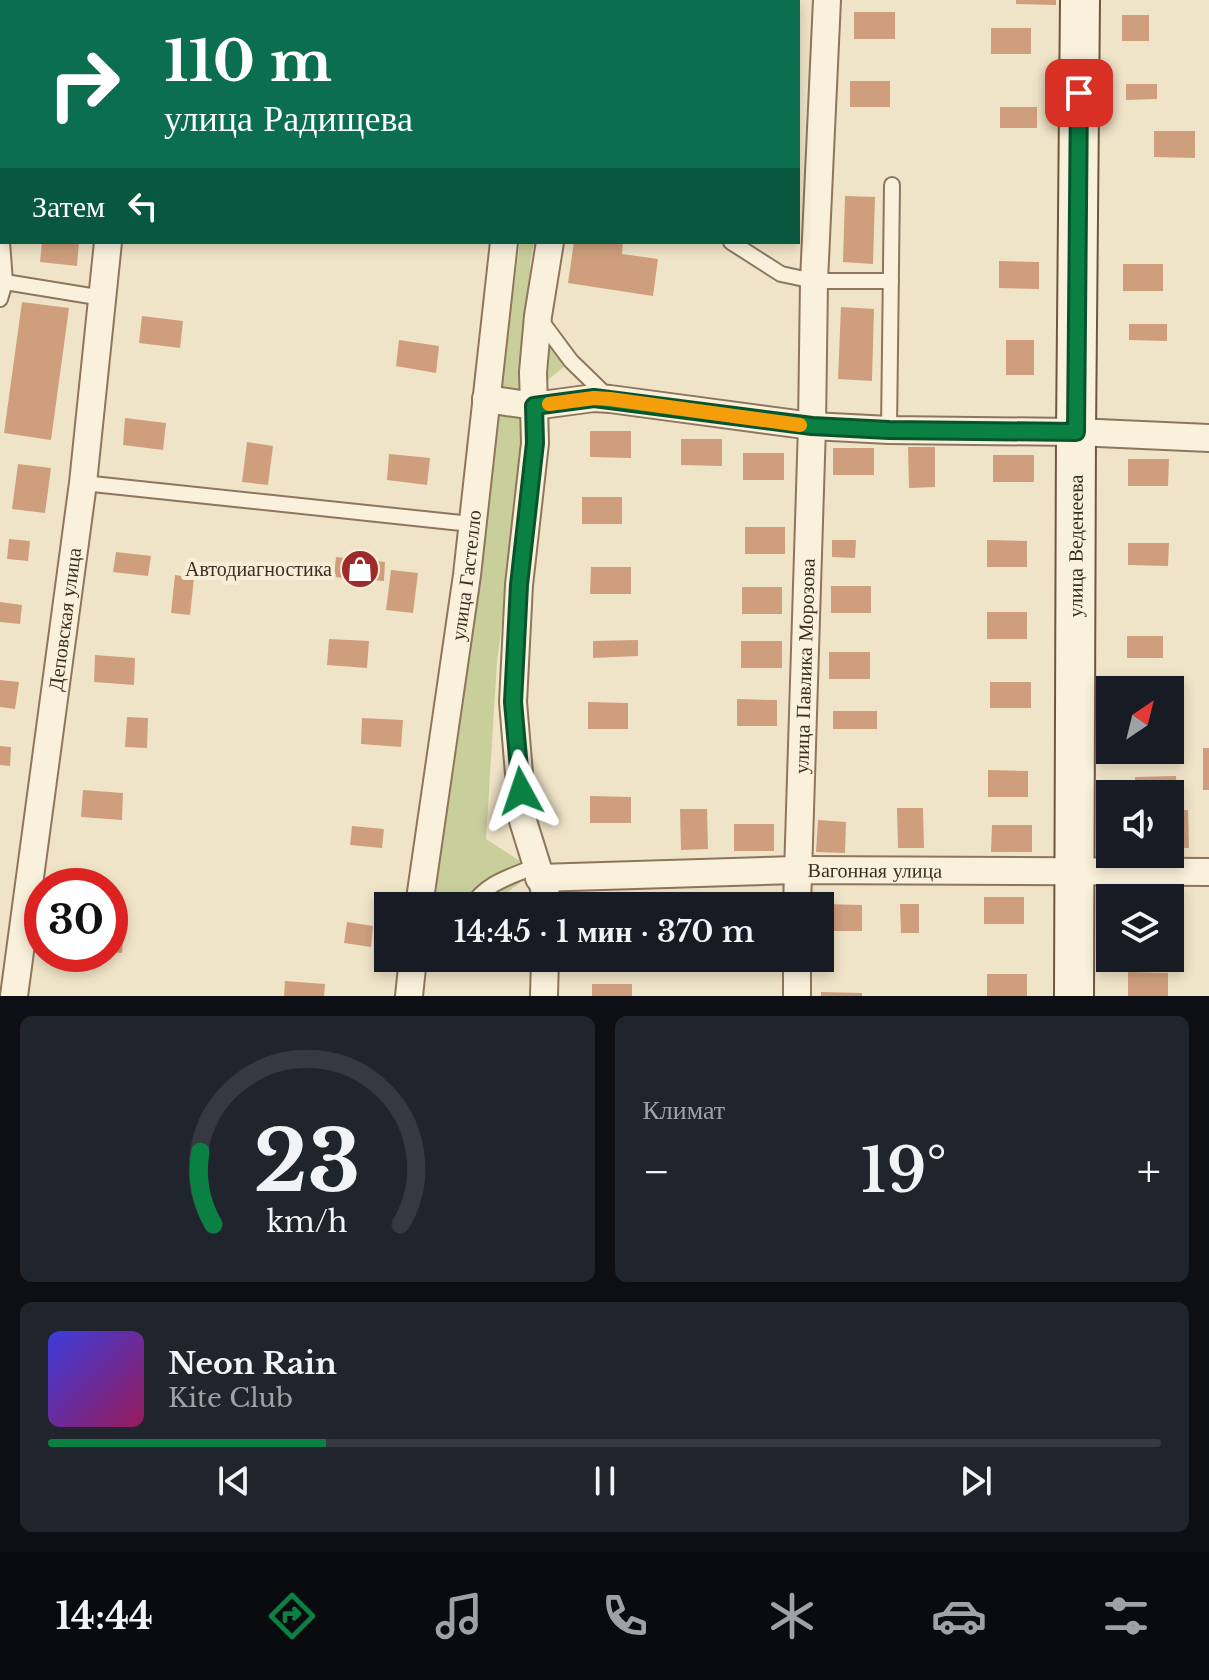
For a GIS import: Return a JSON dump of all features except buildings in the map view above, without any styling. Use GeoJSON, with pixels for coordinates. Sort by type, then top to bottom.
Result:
{"type":"FeatureCollection","features":[{"type":"Feature","properties":{"kind":"street","name":"улица Павлика Морозова"},"geometry":{"type":"LineString","coordinates":[[797,892],[814,281],[827,0]]}},
{"type":"Feature","properties":{"kind":"street","name":"улица Веденеева"},"geometry":{"type":"LineString","coordinates":[[1074,996],[1080,0]]}},
{"type":"Feature","properties":{"kind":"street","name":"Деповская улица"},"geometry":{"type":"LineString","coordinates":[[14,996],[83,483],[108,244]]}},
{"type":"Feature","properties":{"kind":"street","name":"улица Гастелло"},"geometry":{"type":"LineString","coordinates":[[421,892],[467,575],[504,244]]}},
{"type":"Feature","properties":{"kind":"street"},"geometry":{"type":"LineString","coordinates":[[541,891],[523,821],[513,702],[519,585],[535,443],[533,372],[550,244]]}},
{"type":"Feature","properties":{"kind":"street"},"geometry":{"type":"LineString","coordinates":[[486,399],[534,406],[594,398],[610,399],[812,426],[1209,438]]}},
{"type":"Feature","properties":{"kind":"street","name":"Вагонная улица"},"geometry":{"type":"LineString","coordinates":[[541,891],[797,870],[1209,872]]}},
{"type":"Feature","properties":{"kind":"street"},"geometry":{"type":"LineString","coordinates":[[409,996],[412,972]]}},
{"type":"Feature","properties":{"kind":"street"},"geometry":{"type":"LineString","coordinates":[[544,996],[545,972]]}},
{"type":"Feature","properties":{"kind":"street"},"geometry":{"type":"LineString","coordinates":[[797,972],[797,996]]}},
{"type":"Feature","properties":{"kind":"lane"},"geometry":{"type":"LineString","coordinates":[[889,430],[892,185]]}},
{"type":"Feature","properties":{"kind":"lane"},"geometry":{"type":"LineString","coordinates":[[0,299],[5,282],[2,244]]}},
{"type":"Feature","properties":{"kind":"lane"},"geometry":{"type":"LineString","coordinates":[[734,244],[781,274],[814,281],[891,281]]}},
{"type":"Feature","properties":{"kind":"lane"},"geometry":{"type":"LineString","coordinates":[[5,282],[103,298]]}},
{"type":"Feature","properties":{"kind":"lane"},"geometry":{"type":"LineString","coordinates":[[538,316],[571,361],[610,399]]}},
{"type":"Feature","properties":{"kind":"lane"},"geometry":{"type":"LineString","coordinates":[[83,483],[471,524]]}},
{"type":"Feature","properties":{"kind":"lane"},"geometry":{"type":"LineString","coordinates":[[483,892],[489,886],[541,891]]}},
{"type":"Feature","properties":{"kind":"green space"},"geometry":{"type":"Polygon","coordinates":[[[520,244],[534,244],[530,265],[536,317],[566,365],[532,393],[497,662],[486,839],[520,861],[520,883],[507,892],[433,892],[520,244]]]}},
{"type":"Feature","properties":{"kind":"slow traffic"},"geometry":{"type":"LineString","coordinates":[[549,404],[610,399],[800,425]]}},
{"type":"Feature","properties":{"kind":"place","name":"Автодиагностика"},"geometry":{"type":"Point","coordinates":[360,569]}},
{"type":"Feature","properties":{"kind":"route"},"geometry":{"type":"LineString","coordinates":[[521,791],[513,702],[519,585],[535,443],[534,406],[594,398],[812,426],[1076,432],[1079,93]]}}]}
